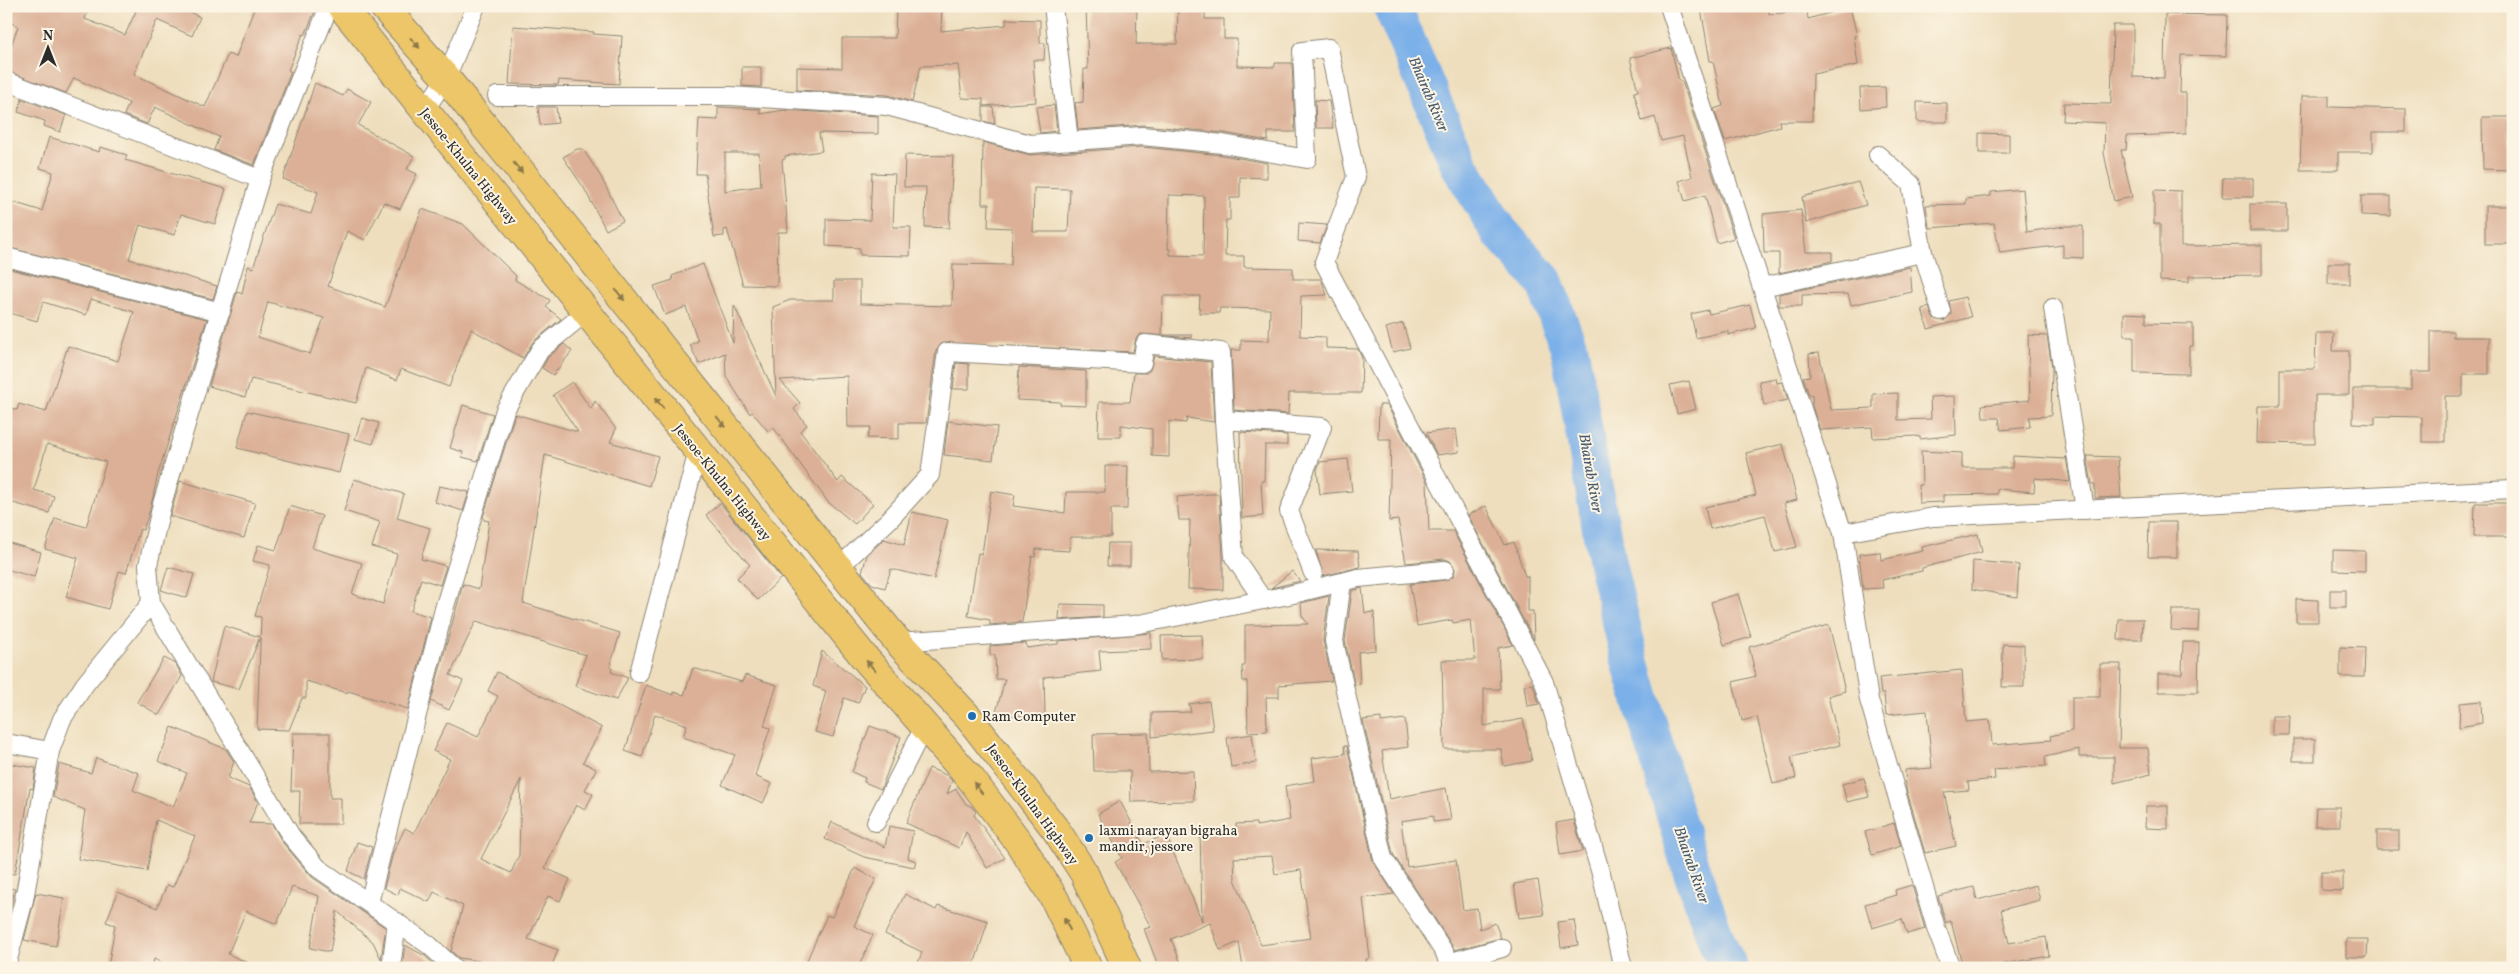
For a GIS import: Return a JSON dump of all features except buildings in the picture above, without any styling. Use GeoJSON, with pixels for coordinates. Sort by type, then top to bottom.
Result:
{"type":"FeatureCollection","features":[{"type":"Feature","properties":{"kind":"highway","name":"Jessoe-Khulna Highway"},"geometry":{"type":"LineString","coordinates":[[341,6],[864,657],[971,779],[1020,844],[1054,898],[1088,968]]}},
{"type":"Feature","properties":{"kind":"highway","name":"Jessoe-Khulna Highway"},"geometry":{"type":"LineString","coordinates":[[383,6],[446,78],[898,642],[969,718],[1056,830],[1084,873],[1127,968]]}},
{"type":"Feature","properties":{"kind":"street"},"geometry":{"type":"LineString","coordinates":[[329,6],[260,179],[162,504],[148,565],[151,604],[291,836],[318,868],[430,944],[454,968]]}},
{"type":"Feature","properties":{"kind":"street"},"geometry":{"type":"LineString","coordinates":[[424,111],[446,78],[476,6]]}},
{"type":"Feature","properties":{"kind":"street"},"geometry":{"type":"LineString","coordinates":[[1053,6],[1068,132]]}},
{"type":"Feature","properties":{"kind":"street"},"geometry":{"type":"LineString","coordinates":[[1669,6],[1843,533],[1869,700],[1936,928],[1952,968]]}},
{"type":"Feature","properties":{"kind":"street"},"geometry":{"type":"LineString","coordinates":[[497,96],[730,96],[887,106],[1030,144],[1142,136],[1223,144],[1308,159],[1302,51],[1329,48],[1356,178],[1324,262],[1544,682],[1602,877],[1623,968]]}},
{"type":"Feature","properties":{"kind":"street"},"geometry":{"type":"LineString","coordinates":[[6,81],[260,179]]}},
{"type":"Feature","properties":{"kind":"street"},"geometry":{"type":"LineString","coordinates":[[1878,155],[1911,184],[1923,253],[1941,311]]}},
{"type":"Feature","properties":{"kind":"street"},"geometry":{"type":"LineString","coordinates":[[1762,287],[1923,253]]}},
{"type":"Feature","properties":{"kind":"street"},"geometry":{"type":"LineString","coordinates":[[6,258],[221,312]]}},
{"type":"Feature","properties":{"kind":"street"},"geometry":{"type":"LineString","coordinates":[[2054,308],[2085,510]]}},
{"type":"Feature","properties":{"kind":"street"},"geometry":{"type":"LineString","coordinates":[[370,903],[444,609],[505,410],[540,350],[586,312]]}},
{"type":"Feature","properties":{"kind":"street"},"geometry":{"type":"LineString","coordinates":[[838,568],[890,519],[930,475],[947,352],[1142,363],[1146,344],[1221,352],[1234,556],[1262,600]]}},
{"type":"Feature","properties":{"kind":"street"},"geometry":{"type":"LineString","coordinates":[[1224,420],[1322,427],[1289,511],[1313,574]]}},
{"type":"Feature","properties":{"kind":"street"},"geometry":{"type":"LineString","coordinates":[[639,674],[698,451]]}},
{"type":"Feature","properties":{"kind":"street"},"geometry":{"type":"LineString","coordinates":[[1843,533],[1933,517],[2513,490]]}},
{"type":"Feature","properties":{"kind":"street"},"geometry":{"type":"LineString","coordinates":[[898,642],[1134,625],[1262,600],[1358,578],[1445,570]]}},
{"type":"Feature","properties":{"kind":"street"},"geometry":{"type":"LineString","coordinates":[[1342,582],[1334,641],[1383,858],[1446,955],[1449,965],[1502,948]]}},
{"type":"Feature","properties":{"kind":"street"},"geometry":{"type":"LineString","coordinates":[[6,967],[24,900],[50,751],[62,719],[85,684],[151,604]]}},
{"type":"Feature","properties":{"kind":"street"},"geometry":{"type":"LineString","coordinates":[[876,822],[924,727]]}},
{"type":"Feature","properties":{"kind":"street"},"geometry":{"type":"LineString","coordinates":[[6,743],[50,751]]}},
{"type":"Feature","properties":{"kind":"street"},"geometry":{"type":"LineString","coordinates":[[391,968],[397,922]]}},
{"type":"Feature","properties":{"kind":"waterway","name":"Bhairab River"},"geometry":{"type":"LineString","coordinates":[[1392,6],[1460,166],[1499,231],[1544,281],[1570,351],[1607,563],[1631,664],[1688,860],[1717,942],[1729,968]]}},
{"type":"Feature","properties":{"kind":"place","name":"Ram Computer"},"geometry":{"type":"Point","coordinates":[972,716]}},
{"type":"Feature","properties":{"kind":"place","name":"laxmi narayan bigraha mandir, jessore"},"geometry":{"type":"Point","coordinates":[1089,838]}}]}
